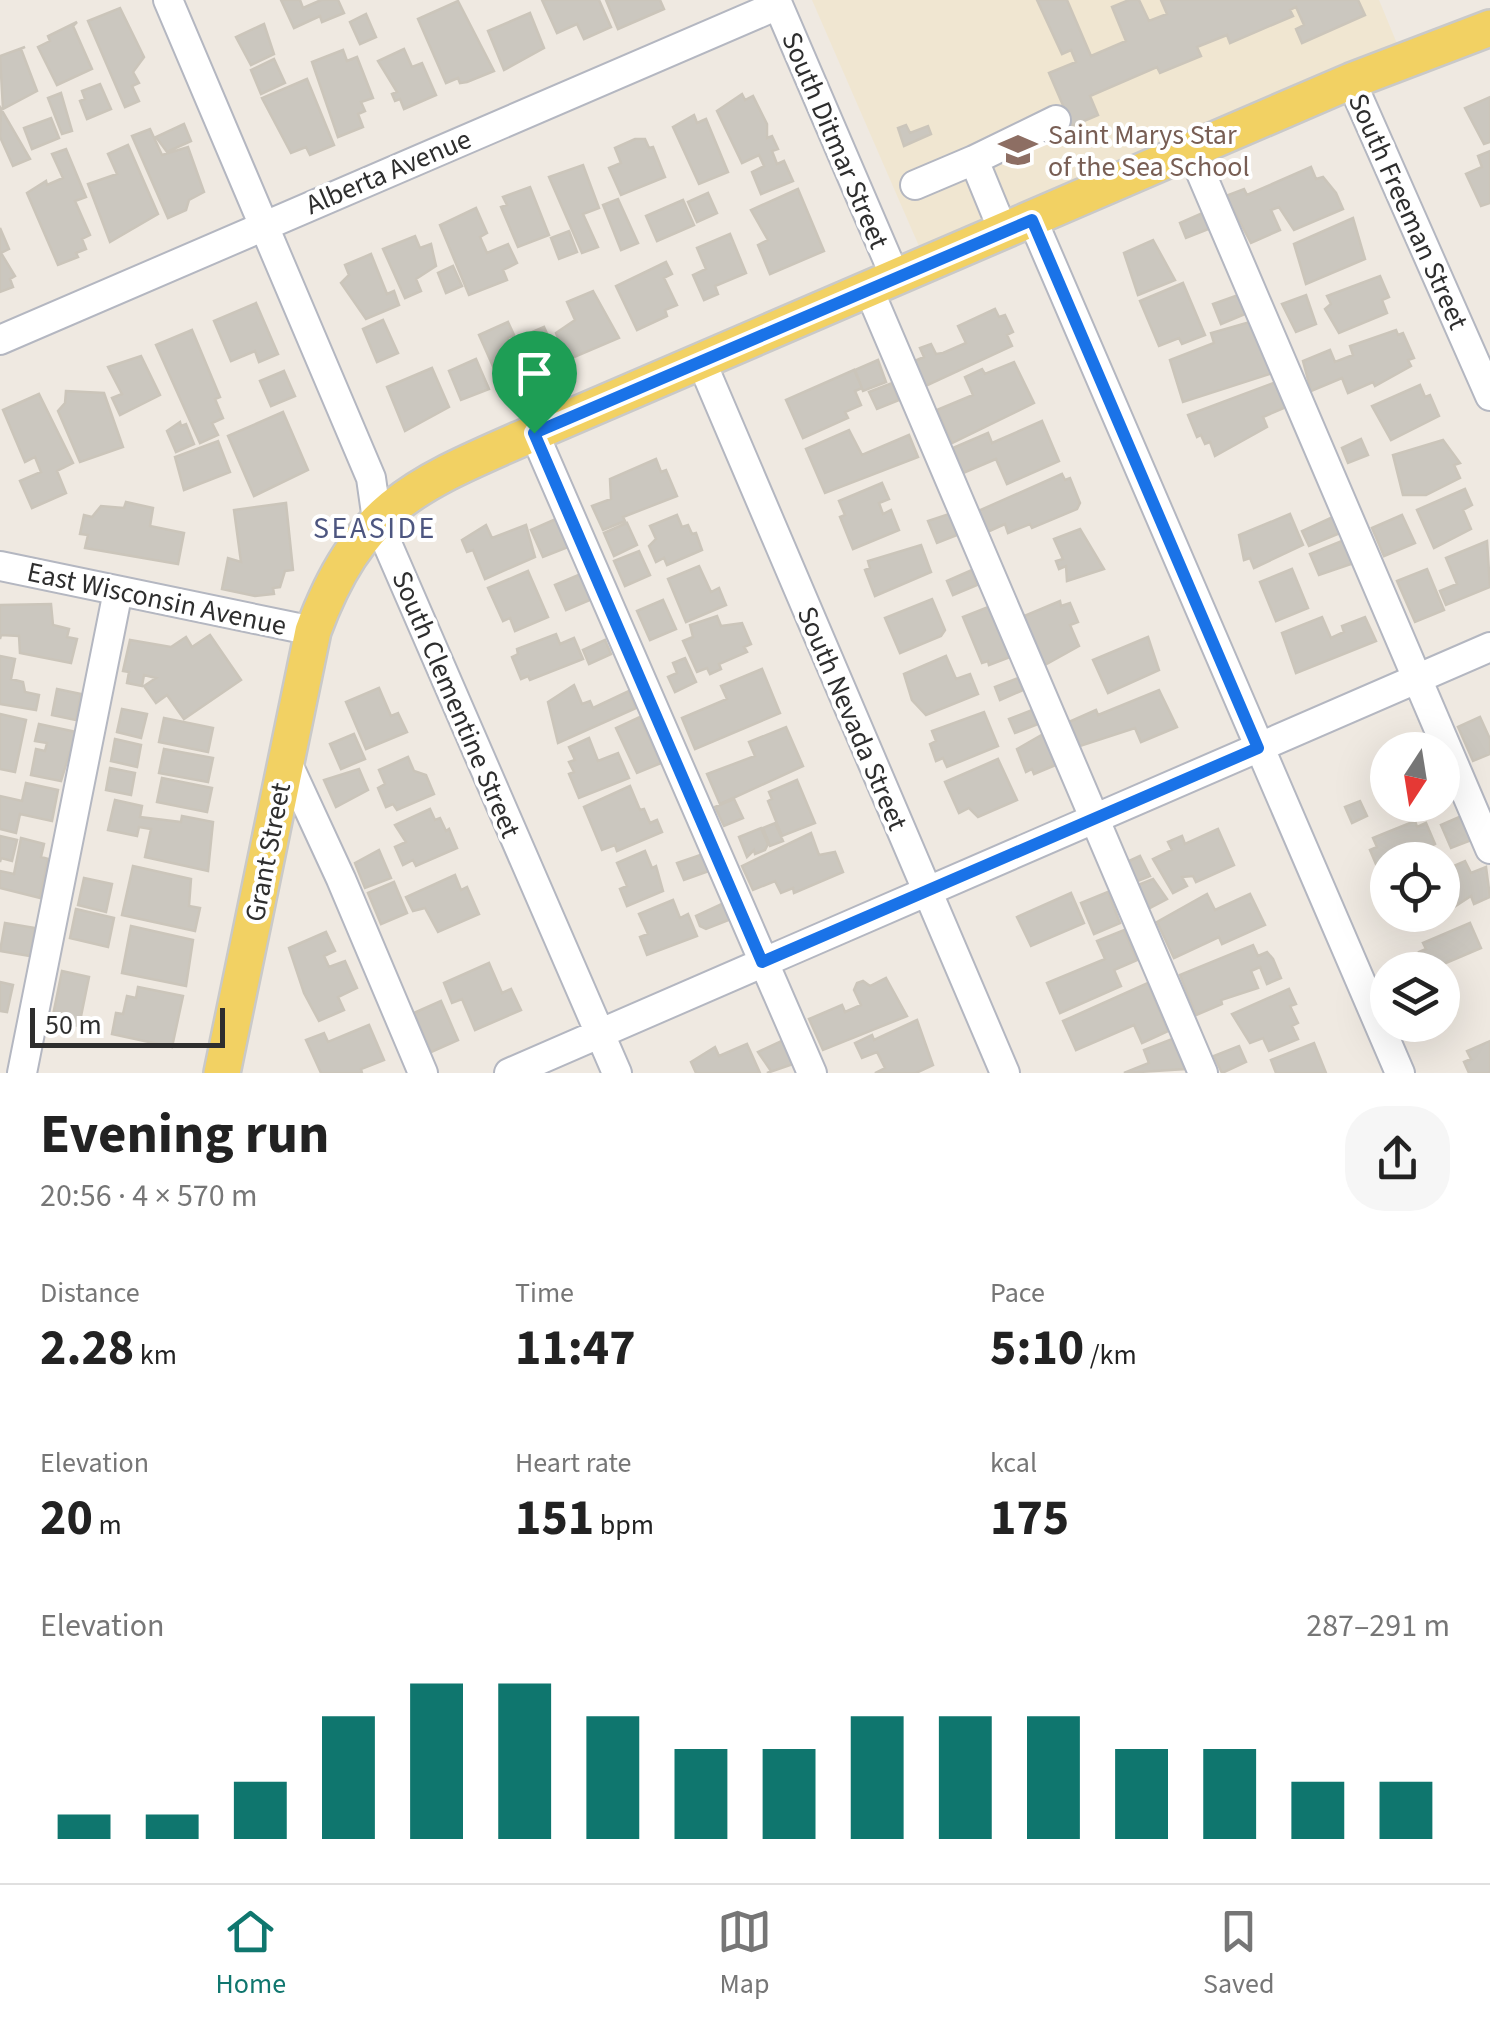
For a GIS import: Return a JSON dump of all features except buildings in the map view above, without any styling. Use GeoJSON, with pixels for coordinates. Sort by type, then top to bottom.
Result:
{"type":"FeatureCollection","features":[{"type":"Feature","properties":{"kind":"main road","name":"Grant Street"},"geometry":{"type":"LineString","coordinates":[[231,1062],[313,631],[333,576],[376,520],[430,479],[534,433],[1352,81],[1490,28]]}},
{"type":"Feature","properties":{"kind":"street","name":"South Clementine Street"},"geometry":{"type":"LineString","coordinates":[[168,0],[260,225],[371,478],[376,520],[617,1073]]}},
{"type":"Feature","properties":{"kind":"street","name":"Alberta Avenue"},"geometry":{"type":"LineString","coordinates":[[0,340],[777,2]]}},
{"type":"Feature","properties":{"kind":"street","name":"South Ditmar Street"},"geometry":{"type":"LineString","coordinates":[[777,2],[882,285],[1092,820],[1203,1073]]}},
{"type":"Feature","properties":{"kind":"street","name":"South Freeman Street"},"geometry":{"type":"LineString","coordinates":[[1352,81],[1490,396]]}},
{"type":"Feature","properties":{"kind":"street"},"geometry":{"type":"LineString","coordinates":[[915,185],[1056,120]]}},
{"type":"Feature","properties":{"kind":"street"},"geometry":{"type":"LineString","coordinates":[[1192,152],[1490,849]]}},
{"type":"Feature","properties":{"kind":"street"},"geometry":{"type":"LineString","coordinates":[[974,160],[1018,227],[1258,748],[1400,1073]]}},
{"type":"Feature","properties":{"kind":"street","name":"South Nevada Street"},"geometry":{"type":"LineString","coordinates":[[702,363],[1005,1073]]}},
{"type":"Feature","properties":{"kind":"street"},"geometry":{"type":"LineString","coordinates":[[534,433],[812,1073]]}},
{"type":"Feature","properties":{"kind":"street","name":"East Wisconsin Avenue"},"geometry":{"type":"LineString","coordinates":[[0,566],[313,631]]}},
{"type":"Feature","properties":{"kind":"street"},"geometry":{"type":"LineString","coordinates":[[22,1073],[118,591]]}},
{"type":"Feature","properties":{"kind":"street"},"geometry":{"type":"LineString","coordinates":[[509,1073],[1490,648]]}},
{"type":"Feature","properties":{"kind":"street"},"geometry":{"type":"LineString","coordinates":[[286,760],[342,878],[423,1073]]}},
{"type":"Feature","properties":{"kind":"shaded area","name":"Saint Marys Star of the Sea School"},"geometry":{"type":"Polygon","coordinates":[[[812,0],[1379,0],[1398,46],[922,253],[812,0]]]}},
{"type":"Feature","properties":{"kind":"place","name":"Saint Marys Star of the Sea School"},"geometry":{"type":"Point","coordinates":[1018,150]}},
{"type":"Feature","properties":{"kind":"district","name":"SEASIDE"},"geometry":{"type":"Point","coordinates":[375,528]}},
{"type":"Feature","properties":{"kind":"route"},"geometry":{"type":"LineString","coordinates":[[1032,220],[1258,748],[762,962],[534,433],[1032,220]]}}]}
